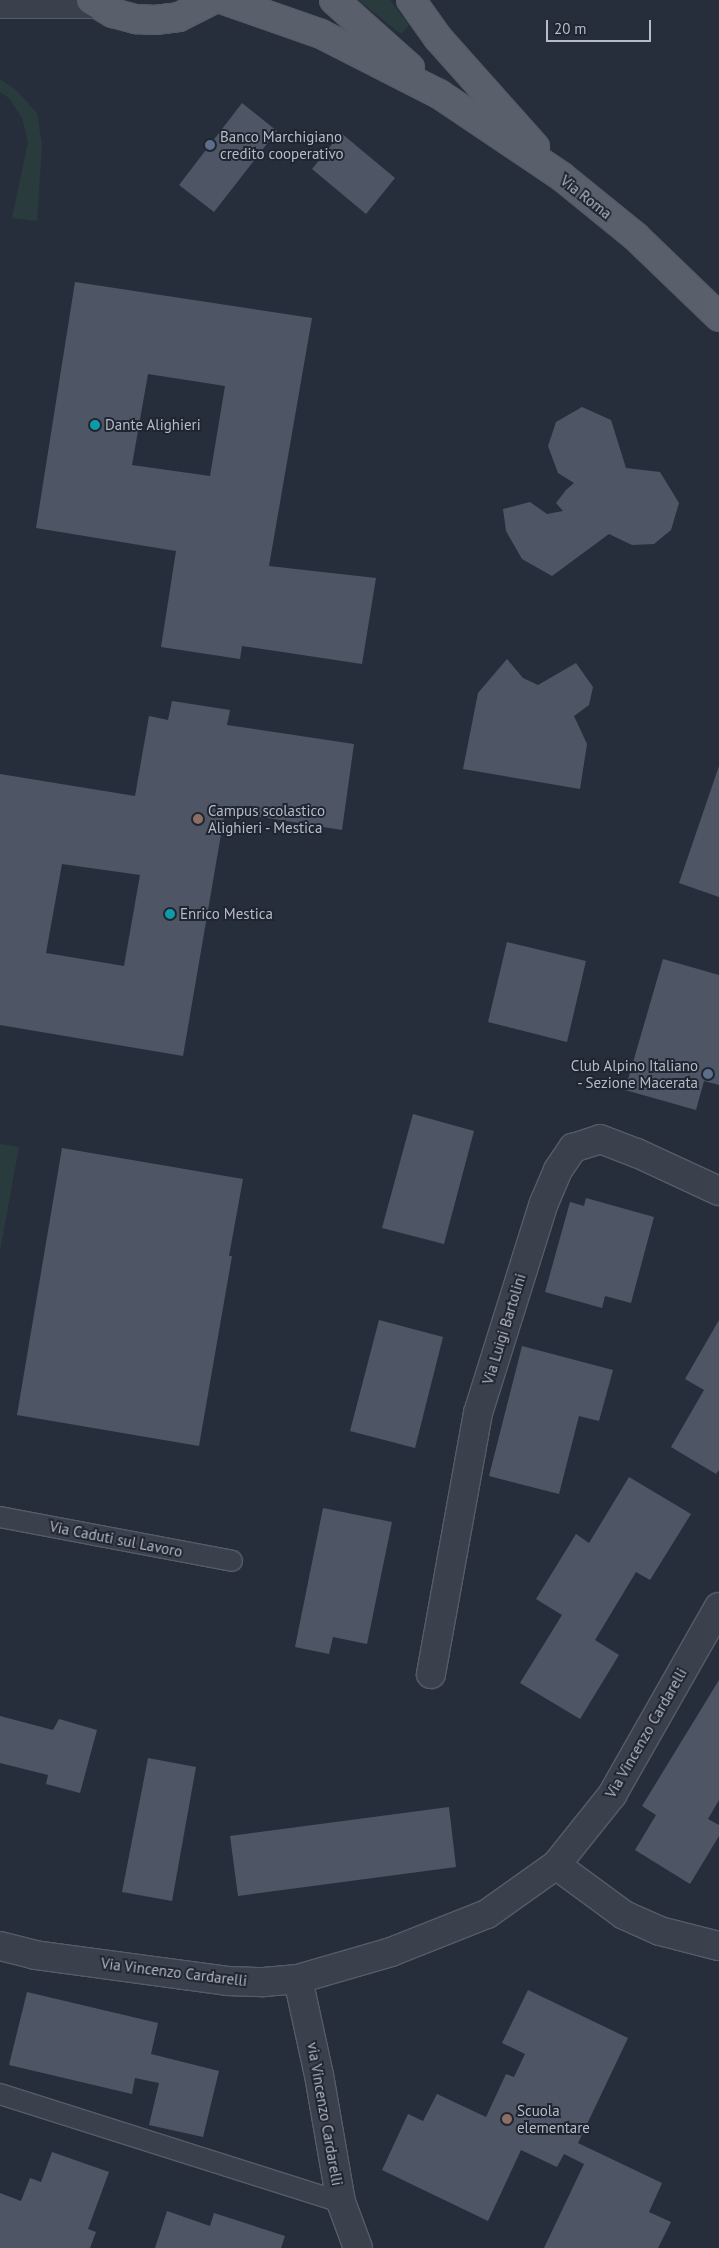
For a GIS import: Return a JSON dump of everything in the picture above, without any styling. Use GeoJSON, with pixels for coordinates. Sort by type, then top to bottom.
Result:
{"type":"FeatureCollection","features":[{"type":"Feature","properties":{"kind":"main road"},"geometry":{"type":"LineString","coordinates":[[93,2],[113,13],[136,19],[155,20],[179,16],[212,0]]}},
{"type":"Feature","properties":{"kind":"main road","name":"Via Roma"},"geometry":{"type":"LineString","coordinates":[[224,0],[321,34],[438,94],[561,176],[636,237],[719,317]]}},
{"type":"Feature","properties":{"kind":"main road","name":"Via Roma"},"geometry":{"type":"LineString","coordinates":[[334,0],[438,94]]}},
{"type":"Feature","properties":{"kind":"main road"},"geometry":{"type":"LineString","coordinates":[[411,0],[438,38],[561,176]]}},
{"type":"Feature","properties":{"kind":"street"},"geometry":{"type":"LineString","coordinates":[[0,4],[93,2]]}},
{"type":"Feature","properties":{"kind":"street","name":"Via Luigi Bartolini"},"geometry":{"type":"LineString","coordinates":[[431,1674],[478,1413],[544,1203],[558,1170],[573,1148],[600,1139],[637,1153],[719,1191]]}},
{"type":"Feature","properties":{"kind":"street","name":"Via Vincenzo Cardarelli"},"geometry":{"type":"LineString","coordinates":[[0,1946],[35,1955],[227,1981],[264,1982],[298,1978],[391,1952],[487,1914],[556,1865],[612,1795],[719,1607]]}},
{"type":"Feature","properties":{"kind":"street"},"geometry":{"type":"LineString","coordinates":[[556,1865],[624,1915],[660,1931],[719,1946]]}},
{"type":"Feature","properties":{"kind":"street","name":"via Vincenzo Cardarelli"},"geometry":{"type":"LineString","coordinates":[[298,1978],[319,2075],[341,2202],[358,2248]]}},
{"type":"Feature","properties":{"kind":"lane","name":"Via Caduti sul Lavoro"},"geometry":{"type":"LineString","coordinates":[[0,1517],[232,1561]]}},
{"type":"Feature","properties":{"kind":"lane"},"geometry":{"type":"LineString","coordinates":[[0,2094],[341,2202]]}},
{"type":"Feature","properties":{"kind":"shaded area"},"geometry":{"type":"Polygon","coordinates":[[[358,0],[390,0],[409,25],[401,34],[358,0]]]}},
{"type":"Feature","properties":{"kind":"shaded area"},"geometry":{"type":"Polygon","coordinates":[[[0,79],[16,90],[37,113],[42,145],[37,221],[12,218],[28,142],[22,118],[9,98],[0,92],[0,79]]]}},
{"type":"Feature","properties":{"kind":"shaded area"},"geometry":{"type":"Polygon","coordinates":[[[0,1144],[19,1147],[0,1251],[0,1144]]]}},
{"type":"Feature","properties":{"kind":"building"},"geometry":{"type":"Polygon","coordinates":[[[242,103],[277,131],[214,212],[179,185],[242,103]]]}},
{"type":"Feature","properties":{"kind":"building"},"geometry":{"type":"Polygon","coordinates":[[[341,133],[395,178],[366,214],[312,169],[341,133]]]}},
{"type":"Feature","properties":{"kind":"building","name":"Dante Alighieri"},"geometry":{"type":"Polygon","coordinates":[[[75,282],[312,318],[269,566],[376,578],[362,664],[242,646],[240,659],[161,647],[176,551],[36,528],[75,282]],[[148,374],[132,465],[210,476],[225,386],[148,374]]]}},
{"type":"Feature","properties":{"kind":"building"},"geometry":{"type":"Polygon","coordinates":[[[582,407],[611,420],[626,468],[660,472],[679,503],[671,530],[654,544],[632,545],[609,534],[552,576],[522,559],[506,531],[503,509],[530,502],[547,514],[563,511],[556,503],[574,483],[558,473],[548,446],[556,422],[582,407]]]}},
{"type":"Feature","properties":{"kind":"building"},"geometry":{"type":"Polygon","coordinates":[[[507,659],[523,678],[538,685],[576,663],[593,687],[589,705],[574,716],[587,744],[580,789],[463,769],[478,693],[507,659]]]}},
{"type":"Feature","properties":{"kind":"building","name":"Enrico Mestica"},"geometry":{"type":"Polygon","coordinates":[[[172,701],[230,710],[227,725],[354,744],[342,830],[225,811],[183,1056],[0,1025],[0,774],[135,796],[149,716],[168,720],[172,701]],[[62,864],[46,953],[124,966],[140,875],[62,864]]]}},
{"type":"Feature","properties":{"kind":"building"},"geometry":{"type":"Polygon","coordinates":[[[719,766],[719,897],[679,883],[719,766]]]}},
{"type":"Feature","properties":{"kind":"building"},"geometry":{"type":"Polygon","coordinates":[[[507,942],[586,961],[567,1042],[488,1022],[507,942]]]}},
{"type":"Feature","properties":{"kind":"building"},"geometry":{"type":"Polygon","coordinates":[[[663,959],[719,975],[719,1085],[704,1081],[696,1110],[625,1090],[663,959]]]}},
{"type":"Feature","properties":{"kind":"building"},"geometry":{"type":"Polygon","coordinates":[[[413,1114],[474,1131],[444,1244],[382,1228],[413,1114]]]}},
{"type":"Feature","properties":{"kind":"building"},"geometry":{"type":"Polygon","coordinates":[[[62,1148],[243,1179],[229,1256],[232,1256],[199,1446],[17,1415],[62,1148]]]}},
{"type":"Feature","properties":{"kind":"building"},"geometry":{"type":"Polygon","coordinates":[[[586,1198],[654,1217],[631,1303],[605,1296],[602,1308],[545,1292],[570,1202],[584,1206],[586,1198]]]}},
{"type":"Feature","properties":{"kind":"building"},"geometry":{"type":"Polygon","coordinates":[[[379,1320],[443,1337],[415,1448],[350,1431],[379,1320]]]}},
{"type":"Feature","properties":{"kind":"building"},"geometry":{"type":"Polygon","coordinates":[[[719,1320],[719,1470],[716,1474],[671,1447],[704,1390],[685,1379],[719,1320]]]}},
{"type":"Feature","properties":{"kind":"building"},"geometry":{"type":"Polygon","coordinates":[[[522,1346],[613,1370],[599,1421],[579,1416],[559,1494],[489,1476],[522,1346]]]}},
{"type":"Feature","properties":{"kind":"building"},"geometry":{"type":"Polygon","coordinates":[[[629,1477],[691,1514],[650,1580],[636,1572],[595,1640],[619,1655],[580,1719],[520,1683],[562,1615],[536,1599],[576,1534],[589,1543],[629,1477]]]}},
{"type":"Feature","properties":{"kind":"building"},"geometry":{"type":"Polygon","coordinates":[[[323,1508],[392,1522],[367,1644],[333,1637],[329,1654],[295,1647],[323,1508]]]}},
{"type":"Feature","properties":{"kind":"building"},"geometry":{"type":"Polygon","coordinates":[[[719,1680],[719,1800],[708,1819],[719,1825],[719,1836],[690,1884],[635,1850],[656,1815],[642,1806],[719,1680]]]}},
{"type":"Feature","properties":{"kind":"building"},"geometry":{"type":"Polygon","coordinates":[[[0,1716],[53,1730],[59,1719],[97,1730],[80,1793],[46,1784],[48,1775],[0,1763],[0,1716]]]}},
{"type":"Feature","properties":{"kind":"building"},"geometry":{"type":"Polygon","coordinates":[[[148,1758],[196,1767],[172,1901],[122,1892],[148,1758]]]}},
{"type":"Feature","properties":{"kind":"building"},"geometry":{"type":"Polygon","coordinates":[[[449,1807],[456,1867],[238,1896],[230,1836],[449,1807]]]}},
{"type":"Feature","properties":{"kind":"building","name":"Scuola elementare"},"geometry":{"type":"Polygon","coordinates":[[[528,1990],[628,2038],[578,2143],[662,2183],[649,2212],[671,2222],[658,2248],[544,2248],[584,2164],[564,2154],[557,2167],[521,2150],[488,2221],[382,2170],[408,2114],[423,2121],[437,2094],[486,2117],[506,2074],[514,2077],[525,2054],[502,2043],[528,1990]]]}},
{"type":"Feature","properties":{"kind":"building"},"geometry":{"type":"Polygon","coordinates":[[[27,1992],[158,2023],[151,2054],[219,2071],[203,2137],[149,2125],[159,2083],[135,2078],[132,2094],[9,2065],[27,1992]]]}},
{"type":"Feature","properties":{"kind":"building"},"geometry":{"type":"Polygon","coordinates":[[[52,2152],[109,2172],[88,2229],[96,2232],[90,2248],[0,2248],[0,2193],[21,2201],[30,2178],[41,2182],[52,2152]]]}},
{"type":"Feature","properties":{"kind":"building"},"geometry":{"type":"Polygon","coordinates":[[[167,2211],[210,2226],[214,2213],[285,2236],[281,2248],[155,2248],[167,2211]]]}},
{"type":"Feature","properties":{"kind":"place","name":"Banco Marchigiano credito cooperativo"},"geometry":{"type":"Point","coordinates":[210,145]}},
{"type":"Feature","properties":{"kind":"place","name":"Dante Alighieri"},"geometry":{"type":"Point","coordinates":[95,425]}},
{"type":"Feature","properties":{"kind":"place","name":"Campus scolastico Alighieri - Mestica"},"geometry":{"type":"Point","coordinates":[198,819]}},
{"type":"Feature","properties":{"kind":"place","name":"Enrico Mestica"},"geometry":{"type":"Point","coordinates":[170,914]}},
{"type":"Feature","properties":{"kind":"place","name":"Club Alpino Italiano - Sezione Macerata"},"geometry":{"type":"Point","coordinates":[708,1074]}},
{"type":"Feature","properties":{"kind":"place","name":"Scuola elementare"},"geometry":{"type":"Point","coordinates":[507,2119]}}]}
